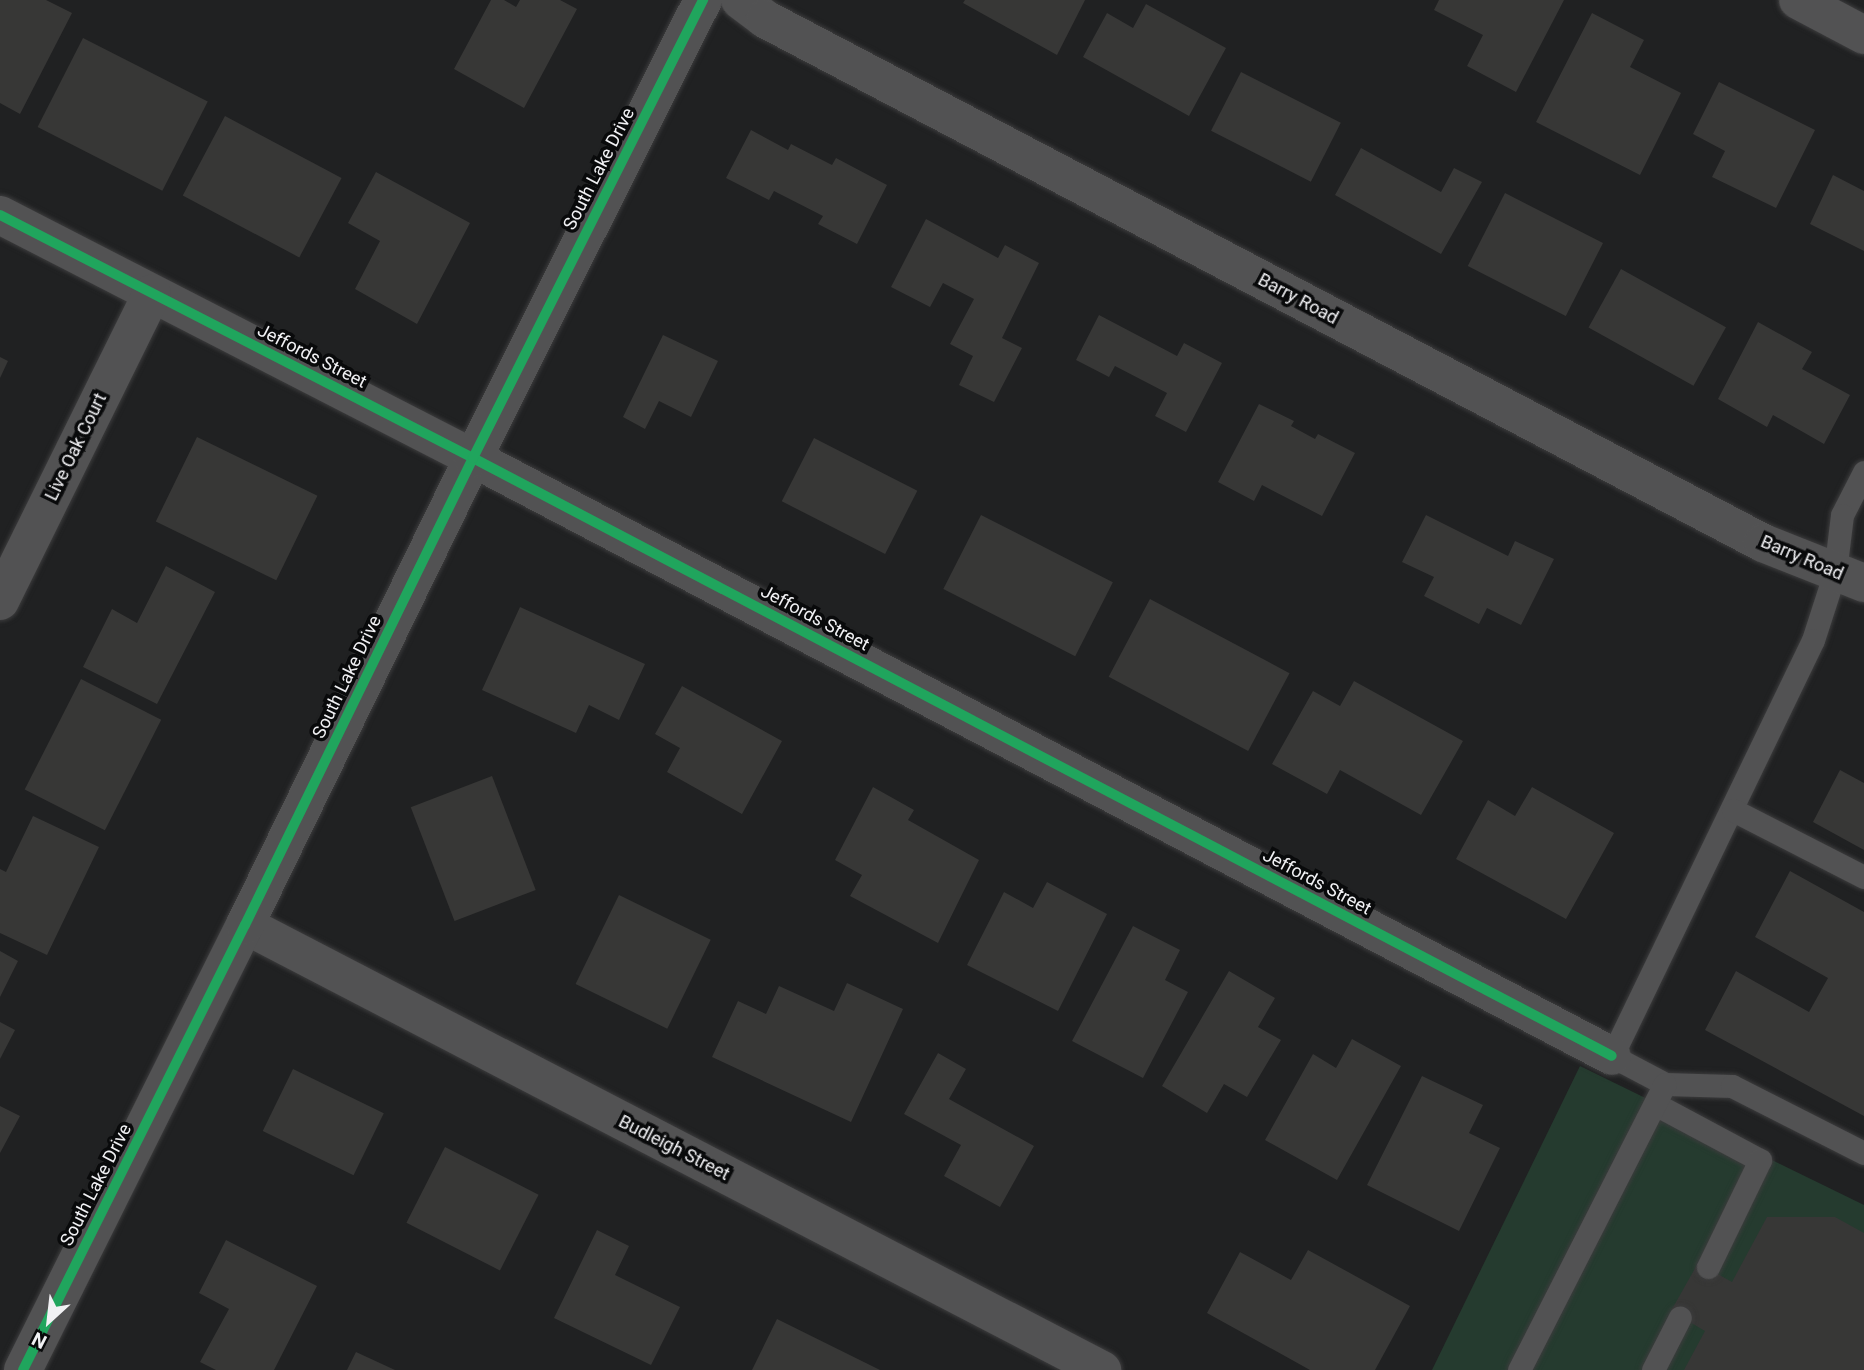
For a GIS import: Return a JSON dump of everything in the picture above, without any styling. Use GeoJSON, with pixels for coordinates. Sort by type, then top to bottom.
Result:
{"type":"FeatureCollection","features":[{"type":"Feature","properties":{"kind":"street","name":"South Lake Drive"},"geometry":{"type":"LineString","coordinates":[[23,1370],[245,925],[473,458],[704,0]]}},
{"type":"Feature","properties":{"kind":"street","name":"Barry Road"},"geometry":{"type":"LineString","coordinates":[[740,0],[765,19],[1751,536],[1850,578]]}},
{"type":"Feature","properties":{"kind":"street"},"geometry":{"type":"LineString","coordinates":[[1798,0],[1864,35]]}},
{"type":"Feature","properties":{"kind":"street","name":"Jeffords Street"},"geometry":{"type":"LineString","coordinates":[[0,215],[473,458],[1612,1056]]}},
{"type":"Feature","properties":{"kind":"street","name":"Live Oak Court"},"geometry":{"type":"LineString","coordinates":[[0,601],[152,293]]}},
{"type":"Feature","properties":{"kind":"street","name":"Budleigh Street"},"geometry":{"type":"LineString","coordinates":[[245,925],[1102,1370]]}},
{"type":"Feature","properties":{"kind":"lane"},"geometry":{"type":"LineString","coordinates":[[1708,1267],[1760,1160],[1660,1094],[1612,1056],[1733,810],[1812,640],[1850,578],[1842,515],[1864,472]]}},
{"type":"Feature","properties":{"kind":"lane"},"geometry":{"type":"LineString","coordinates":[[1733,810],[1864,877]]}},
{"type":"Feature","properties":{"kind":"lane"},"geometry":{"type":"LineString","coordinates":[[1660,1094],[1732,1086],[1864,1153]]}},
{"type":"Feature","properties":{"kind":"lane"},"geometry":{"type":"LineString","coordinates":[[1519,1370],[1660,1094]]}},
{"type":"Feature","properties":{"kind":"lane"},"geometry":{"type":"LineString","coordinates":[[1653,1370],[1680,1317]]}},
{"type":"Feature","properties":{"kind":"green space"},"geometry":{"type":"Polygon","coordinates":[[[1580,1066],[1864,1205],[1864,1370],[1432,1370],[1580,1066]]]}},
{"type":"Feature","properties":{"kind":"building"},"geometry":{"type":"Polygon","coordinates":[[[0,0],[46,0],[72,13],[20,114],[0,103],[0,0]]]}},
{"type":"Feature","properties":{"kind":"building"},"geometry":{"type":"Polygon","coordinates":[[[491,0],[504,0],[516,7],[520,0],[560,0],[577,9],[524,108],[454,69],[491,0]]]}},
{"type":"Feature","properties":{"kind":"building"},"geometry":{"type":"Polygon","coordinates":[[[965,0],[1085,0],[1057,55],[963,3],[965,0]]]}},
{"type":"Feature","properties":{"kind":"building"},"geometry":{"type":"Polygon","coordinates":[[[1439,0],[1564,0],[1516,92],[1467,66],[1483,35],[1434,10],[1439,0]]]}},
{"type":"Feature","properties":{"kind":"building"},"geometry":{"type":"Polygon","coordinates":[[[1146,4],[1226,48],[1189,116],[1083,57],[1107,13],[1133,28],[1146,4]]]}},
{"type":"Feature","properties":{"kind":"building"},"geometry":{"type":"Polygon","coordinates":[[[1592,13],[1644,40],[1630,67],[1681,93],[1640,175],[1536,122],[1592,13]]]}},
{"type":"Feature","properties":{"kind":"building"},"geometry":{"type":"Polygon","coordinates":[[[83,38],[208,102],[162,191],[38,127],[83,38]]]}},
{"type":"Feature","properties":{"kind":"building"},"geometry":{"type":"Polygon","coordinates":[[[1241,72],[1341,123],[1311,182],[1211,131],[1241,72]]]}},
{"type":"Feature","properties":{"kind":"building"},"geometry":{"type":"Polygon","coordinates":[[[1719,82],[1815,130],[1776,208],[1712,177],[1725,151],[1693,134],[1719,82]]]}},
{"type":"Feature","properties":{"kind":"building"},"geometry":{"type":"Polygon","coordinates":[[[225,116],[342,178],[299,257],[183,195],[225,116]]]}},
{"type":"Feature","properties":{"kind":"building"},"geometry":{"type":"Polygon","coordinates":[[[751,130],[788,150],[791,144],[832,165],[836,158],[887,185],[857,244],[818,224],[823,216],[774,191],[769,200],[726,178],[751,130]]]}},
{"type":"Feature","properties":{"kind":"building"},"geometry":{"type":"Polygon","coordinates":[[[1361,148],[1441,192],[1454,168],[1482,182],[1441,254],[1335,195],[1361,148]]]}},
{"type":"Feature","properties":{"kind":"building"},"geometry":{"type":"Polygon","coordinates":[[[376,172],[470,223],[417,324],[355,289],[380,241],[348,223],[376,172]]]}},
{"type":"Feature","properties":{"kind":"building"},"geometry":{"type":"Polygon","coordinates":[[[1833,175],[1864,191],[1864,251],[1810,224],[1833,175]]]}},
{"type":"Feature","properties":{"kind":"building"},"geometry":{"type":"Polygon","coordinates":[[[1505,193],[1603,243],[1566,316],[1468,266],[1505,193]]]}},
{"type":"Feature","properties":{"kind":"building"},"geometry":{"type":"Polygon","coordinates":[[[926,219],[998,258],[1005,245],[1039,263],[1002,338],[1022,348],[994,402],[959,385],[973,356],[950,344],[974,299],[943,283],[930,307],[891,287],[926,219]]]}},
{"type":"Feature","properties":{"kind":"building"},"geometry":{"type":"Polygon","coordinates":[[[1621,269],[1726,327],[1693,386],[1589,328],[1621,269]]]}},
{"type":"Feature","properties":{"kind":"building"},"geometry":{"type":"Polygon","coordinates":[[[1099,315],[1177,356],[1184,343],[1222,363],[1186,432],[1155,416],[1167,393],[1115,366],[1109,377],[1076,360],[1099,315]]]}},
{"type":"Feature","properties":{"kind":"building"},"geometry":{"type":"Polygon","coordinates":[[[1758,322],[1812,352],[1802,369],[1850,395],[1824,444],[1773,415],[1767,427],[1718,399],[1758,322]]]}},
{"type":"Feature","properties":{"kind":"building"},"geometry":{"type":"Polygon","coordinates":[[[663,335],[718,361],[691,417],[659,401],[645,429],[623,417],[663,335]]]}},
{"type":"Feature","properties":{"kind":"building"},"geometry":{"type":"Polygon","coordinates":[[[0,357],[8,361],[0,378],[0,357]]]}},
{"type":"Feature","properties":{"kind":"building"},"geometry":{"type":"Polygon","coordinates":[[[1259,404],[1294,421],[1291,426],[1315,439],[1318,434],[1355,453],[1322,516],[1262,485],[1254,501],[1218,482],[1259,404]]]}},
{"type":"Feature","properties":{"kind":"building"},"geometry":{"type":"Polygon","coordinates":[[[197,437],[317,496],[276,580],[156,521],[197,437]]]}},
{"type":"Feature","properties":{"kind":"building"},"geometry":{"type":"Polygon","coordinates":[[[814,438],[917,491],[885,554],[782,501],[814,438]]]}},
{"type":"Feature","properties":{"kind":"building"},"geometry":{"type":"Polygon","coordinates":[[[981,515],[1113,582],[1075,656],[943,589],[981,515]]]}},
{"type":"Feature","properties":{"kind":"building"},"geometry":{"type":"Polygon","coordinates":[[[1426,515],[1508,556],[1515,541],[1554,559],[1521,625],[1487,608],[1479,624],[1424,596],[1434,577],[1402,562],[1426,515]]]}},
{"type":"Feature","properties":{"kind":"building"},"geometry":{"type":"Polygon","coordinates":[[[166,566],[215,592],[157,704],[83,667],[112,609],[137,623],[166,566]]]}},
{"type":"Feature","properties":{"kind":"building"},"geometry":{"type":"Polygon","coordinates":[[[1150,599],[1290,673],[1248,751],[1109,677],[1150,599]]]}},
{"type":"Feature","properties":{"kind":"building"},"geometry":{"type":"Polygon","coordinates":[[[520,607],[645,664],[619,720],[589,705],[576,733],[482,690],[520,607]]]}},
{"type":"Feature","properties":{"kind":"building"},"geometry":{"type":"Polygon","coordinates":[[[81,679],[161,720],[105,830],[25,789],[81,679]]]}},
{"type":"Feature","properties":{"kind":"building"},"geometry":{"type":"Polygon","coordinates":[[[1354,681],[1463,741],[1421,815],[1340,770],[1327,794],[1272,764],[1313,691],[1340,706],[1354,681]]]}},
{"type":"Feature","properties":{"kind":"building"},"geometry":{"type":"Polygon","coordinates":[[[682,686],[782,741],[742,814],[667,772],[680,748],[655,734],[682,686]]]}},
{"type":"Feature","properties":{"kind":"building"},"geometry":{"type":"Polygon","coordinates":[[[1840,770],[1864,783],[1864,850],[1813,822],[1840,770]]]}},
{"type":"Feature","properties":{"kind":"building"},"geometry":{"type":"Polygon","coordinates":[[[492,776],[536,890],[454,921],[411,807],[492,776]]]}},
{"type":"Feature","properties":{"kind":"building"},"geometry":{"type":"Polygon","coordinates":[[[873,787],[914,810],[908,820],[979,860],[938,943],[850,896],[862,875],[835,860],[873,787]]]}},
{"type":"Feature","properties":{"kind":"building"},"geometry":{"type":"Polygon","coordinates":[[[1532,787],[1614,833],[1566,919],[1456,859],[1488,800],[1515,816],[1532,787]]]}},
{"type":"Feature","properties":{"kind":"building"},"geometry":{"type":"Polygon","coordinates":[[[33,816],[99,847],[47,955],[0,933],[0,869],[6,872],[33,816]]]}},
{"type":"Feature","properties":{"kind":"building"},"geometry":{"type":"Polygon","coordinates":[[[1790,871],[1864,912],[1864,1116],[1705,1030],[1736,971],[1809,1012],[1828,978],[1755,937],[1790,871]]]}},
{"type":"Feature","properties":{"kind":"building"},"geometry":{"type":"Polygon","coordinates":[[[1047,882],[1107,914],[1058,1011],[967,965],[1004,892],[1033,908],[1047,882]]]}},
{"type":"Feature","properties":{"kind":"building"},"geometry":{"type":"Polygon","coordinates":[[[619,895],[711,940],[667,1029],[576,984],[619,895]]]}},
{"type":"Feature","properties":{"kind":"building"},"geometry":{"type":"Polygon","coordinates":[[[1133,926],[1180,950],[1165,980],[1188,992],[1143,1078],[1072,1041],[1133,926]]]}},
{"type":"Feature","properties":{"kind":"building"},"geometry":{"type":"Polygon","coordinates":[[[0,951],[18,961],[0,997],[0,951]]]}},
{"type":"Feature","properties":{"kind":"building"},"geometry":{"type":"Polygon","coordinates":[[[1229,971],[1275,998],[1258,1027],[1281,1040],[1247,1097],[1224,1084],[1207,1113],[1162,1086],[1229,971]]]}},
{"type":"Feature","properties":{"kind":"building"},"geometry":{"type":"Polygon","coordinates":[[[847,983],[903,1009],[851,1122],[712,1057],[738,1001],[766,1014],[779,986],[834,1011],[847,983]]]}},
{"type":"Feature","properties":{"kind":"building"},"geometry":{"type":"Polygon","coordinates":[[[0,1022],[15,1030],[0,1059],[0,1022]]]}},
{"type":"Feature","properties":{"kind":"building"},"geometry":{"type":"Polygon","coordinates":[[[1352,1039],[1401,1066],[1337,1180],[1265,1140],[1313,1054],[1336,1068],[1352,1039]]]}},
{"type":"Feature","properties":{"kind":"building"},"geometry":{"type":"Polygon","coordinates":[[[938,1053],[966,1069],[949,1099],[1034,1146],[1000,1207],[944,1176],[961,1145],[904,1114],[938,1053]]]}},
{"type":"Feature","properties":{"kind":"building"},"geometry":{"type":"Polygon","coordinates":[[[293,1069],[384,1113],[354,1175],[263,1131],[293,1069]]]}},
{"type":"Feature","properties":{"kind":"building"},"geometry":{"type":"Polygon","coordinates":[[[1422,1076],[1483,1105],[1469,1133],[1500,1148],[1459,1231],[1367,1185],[1422,1076]]]}},
{"type":"Feature","properties":{"kind":"building"},"geometry":{"type":"Polygon","coordinates":[[[0,1106],[20,1116],[0,1153],[0,1106]]]}},
{"type":"Feature","properties":{"kind":"building"},"geometry":{"type":"Polygon","coordinates":[[[445,1147],[539,1195],[500,1270],[406,1223],[445,1147]]]}},
{"type":"Feature","properties":{"kind":"building"},"geometry":{"type":"Polygon","coordinates":[[[1767,1217],[1835,1217],[1864,1233],[1864,1370],[1684,1370],[1705,1331],[1671,1311],[1698,1263],[1732,1282],[1767,1217]]]}},
{"type":"Feature","properties":{"kind":"building"},"geometry":{"type":"Polygon","coordinates":[[[597,1230],[629,1246],[615,1275],[680,1307],[651,1365],[554,1318],[597,1230]]]}},
{"type":"Feature","properties":{"kind":"building"},"geometry":{"type":"Polygon","coordinates":[[[226,1240],[317,1286],[274,1370],[216,1370],[200,1362],[229,1309],[199,1293],[226,1240]]]}},
{"type":"Feature","properties":{"kind":"building"},"geometry":{"type":"Polygon","coordinates":[[[1308,1250],[1410,1306],[1375,1370],[1310,1370],[1207,1313],[1240,1252],[1291,1280],[1308,1250]]]}},
{"type":"Feature","properties":{"kind":"building"},"geometry":{"type":"Polygon","coordinates":[[[777,1319],[880,1370],[752,1370],[777,1319]]]}},
{"type":"Feature","properties":{"kind":"building"},"geometry":{"type":"Polygon","coordinates":[[[356,1352],[395,1370],[347,1370],[356,1352]]]}},
{"type":"Feature","properties":{"kind":"cycle path"},"geometry":{"type":"LineString","coordinates":[[23,1370],[245,925],[473,458],[703,0]]}},
{"type":"Feature","properties":{"kind":"cycle path"},"geometry":{"type":"LineString","coordinates":[[0,215],[473,458],[1612,1056]]}}]}
